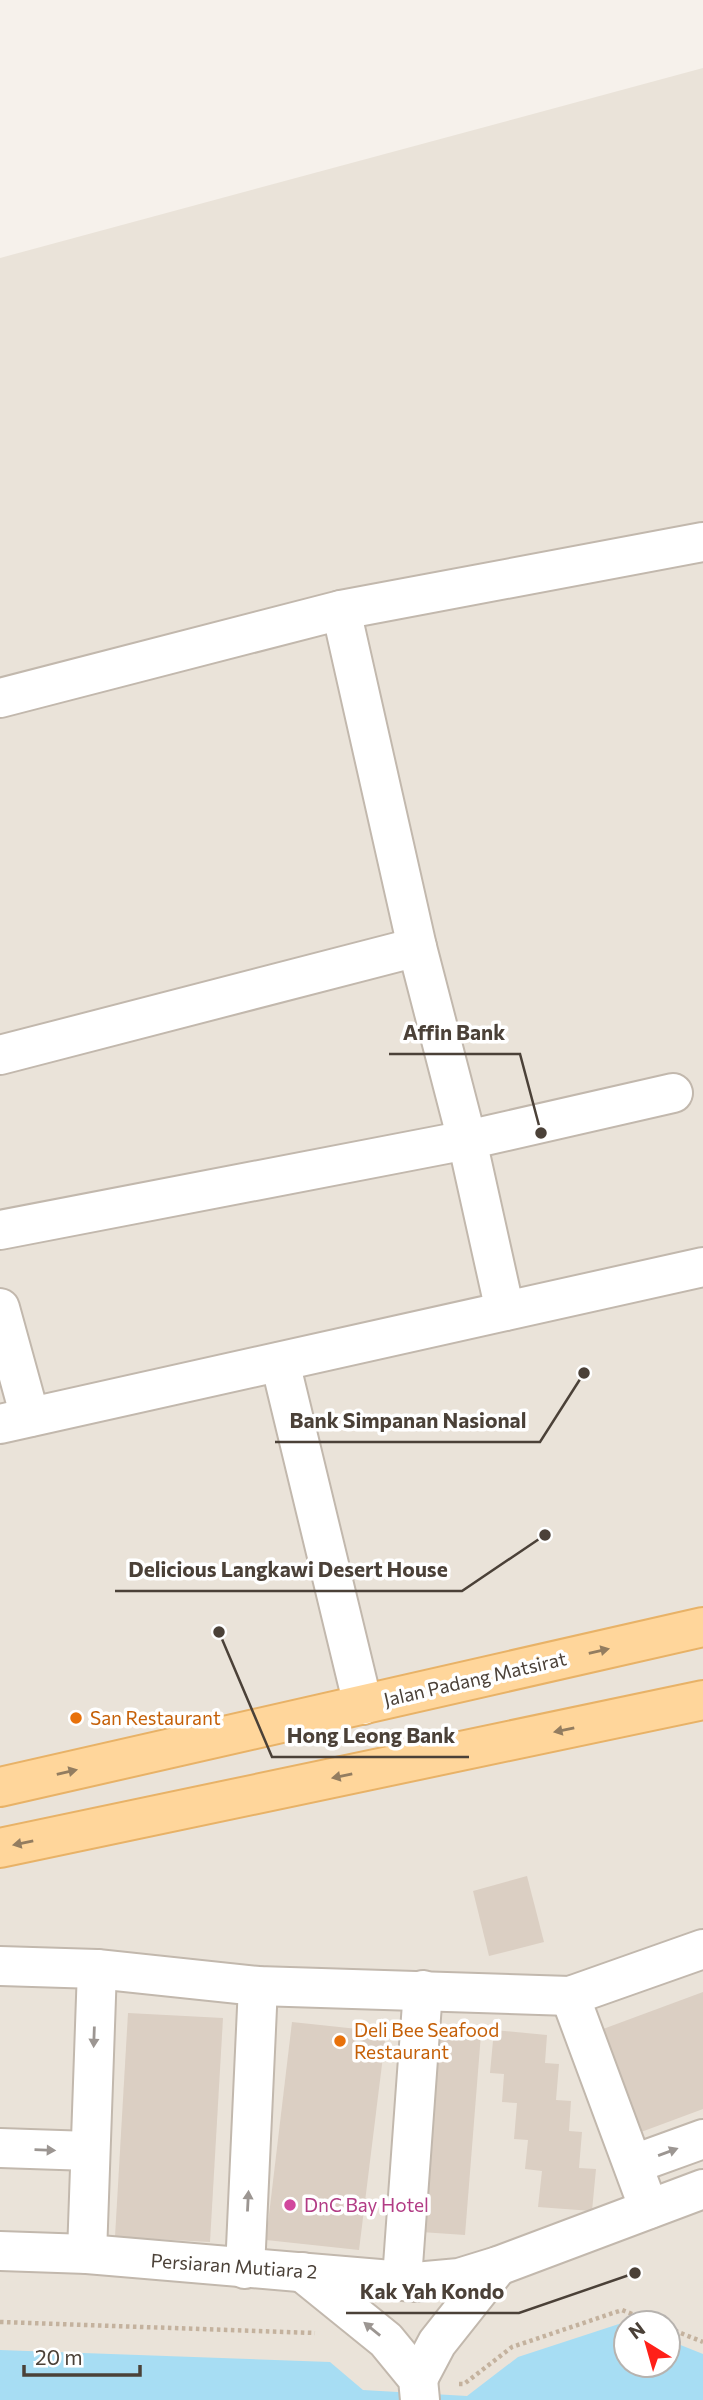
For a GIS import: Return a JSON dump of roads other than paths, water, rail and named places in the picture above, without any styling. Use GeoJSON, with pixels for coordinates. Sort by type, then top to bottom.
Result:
{"type":"FeatureCollection","features":[{"type":"Feature","properties":{"kind":"main road","name":"Jalan Padang Matsirat"},"geometry":{"type":"LineString","coordinates":[[0,1787],[703,1627]]}},
{"type":"Feature","properties":{"kind":"main road"},"geometry":{"type":"LineString","coordinates":[[0,1848],[703,1700]]}},
{"type":"Feature","properties":{"kind":"street"},"geometry":{"type":"LineString","coordinates":[[0,698],[341,610],[703,542]]}},
{"type":"Feature","properties":{"kind":"street"},"geometry":{"type":"LineString","coordinates":[[341,610],[417,947],[467,1140],[505,1311]]}},
{"type":"Feature","properties":{"kind":"street"},"geometry":{"type":"LineString","coordinates":[[0,1055],[417,947]]}},
{"type":"Feature","properties":{"kind":"street"},"geometry":{"type":"LineString","coordinates":[[0,1230],[467,1140],[673,1093]]}},
{"type":"Feature","properties":{"kind":"street"},"geometry":{"type":"LineString","coordinates":[[0,1308],[15,1420],[703,1267]]}},
{"type":"Feature","properties":{"kind":"street"},"geometry":{"type":"LineString","coordinates":[[279,1362],[363,1705]]}},
{"type":"Feature","properties":{"kind":"street"},"geometry":{"type":"LineString","coordinates":[[0,1966],[97,1969],[258,1986],[570,1996],[703,1949]]}},
{"type":"Feature","properties":{"kind":"street"},"geometry":{"type":"LineString","coordinates":[[87,2254],[97,1969]]}},
{"type":"Feature","properties":{"kind":"street"},"geometry":{"type":"LineString","coordinates":[[245,2269],[258,1986]]}},
{"type":"Feature","properties":{"kind":"street"},"geometry":{"type":"LineString","coordinates":[[402,2279],[423,1990]]}},
{"type":"Feature","properties":{"kind":"street"},"geometry":{"type":"LineString","coordinates":[[570,1996],[649,2209]]}},
{"type":"Feature","properties":{"kind":"street"},"geometry":{"type":"LineString","coordinates":[[634,2164],[703,2139]]}},
{"type":"Feature","properties":{"kind":"street"},"geometry":{"type":"LineString","coordinates":[[0,2148],[90,2151]]}},
{"type":"Feature","properties":{"kind":"street","name":"Persiaran Mutiara 2"},"geometry":{"type":"LineString","coordinates":[[0,2251],[87,2254],[415,2282],[459,2278],[498,2266],[703,2189]]}},
{"type":"Feature","properties":{"kind":"street"},"geometry":{"type":"LineString","coordinates":[[419,2388],[437,2343],[498,2266]]}},
{"type":"Feature","properties":{"kind":"street"},"geometry":{"type":"LineString","coordinates":[[302,2272],[386,2340],[419,2388]]}},
{"type":"Feature","properties":{"kind":"water"},"geometry":{"type":"Polygon","coordinates":[[[612,2326],[612,2379],[682,2379],[682,2346],[703,2354],[703,2400],[0,2400],[0,2350],[330,2362],[363,2390],[467,2396],[518,2357],[612,2326]]]}},
{"type":"Feature","properties":{"kind":"place","name":"Affin Bank"},"geometry":{"type":"Point","coordinates":[541,1133]}},
{"type":"Feature","properties":{"kind":"place","name":"Bank Simpanan Nasional"},"geometry":{"type":"Point","coordinates":[584,1373]}},
{"type":"Feature","properties":{"kind":"place","name":"Delicious Langkawi Desert House"},"geometry":{"type":"Point","coordinates":[545,1535]}},
{"type":"Feature","properties":{"kind":"place","name":"Hong Leong Bank"},"geometry":{"type":"Point","coordinates":[219,1632]}},
{"type":"Feature","properties":{"kind":"place","name":"San Restaurant"},"geometry":{"type":"Point","coordinates":[76,1718]}},
{"type":"Feature","properties":{"kind":"place","name":"Deli Bee Seafood Restaurant"},"geometry":{"type":"Point","coordinates":[340,2041]}},
{"type":"Feature","properties":{"kind":"place","name":"DnC Bay Hotel"},"geometry":{"type":"Point","coordinates":[290,2205]}},
{"type":"Feature","properties":{"kind":"place","name":"Kak Yah Kondo"},"geometry":{"type":"Point","coordinates":[635,2273]}}]}
